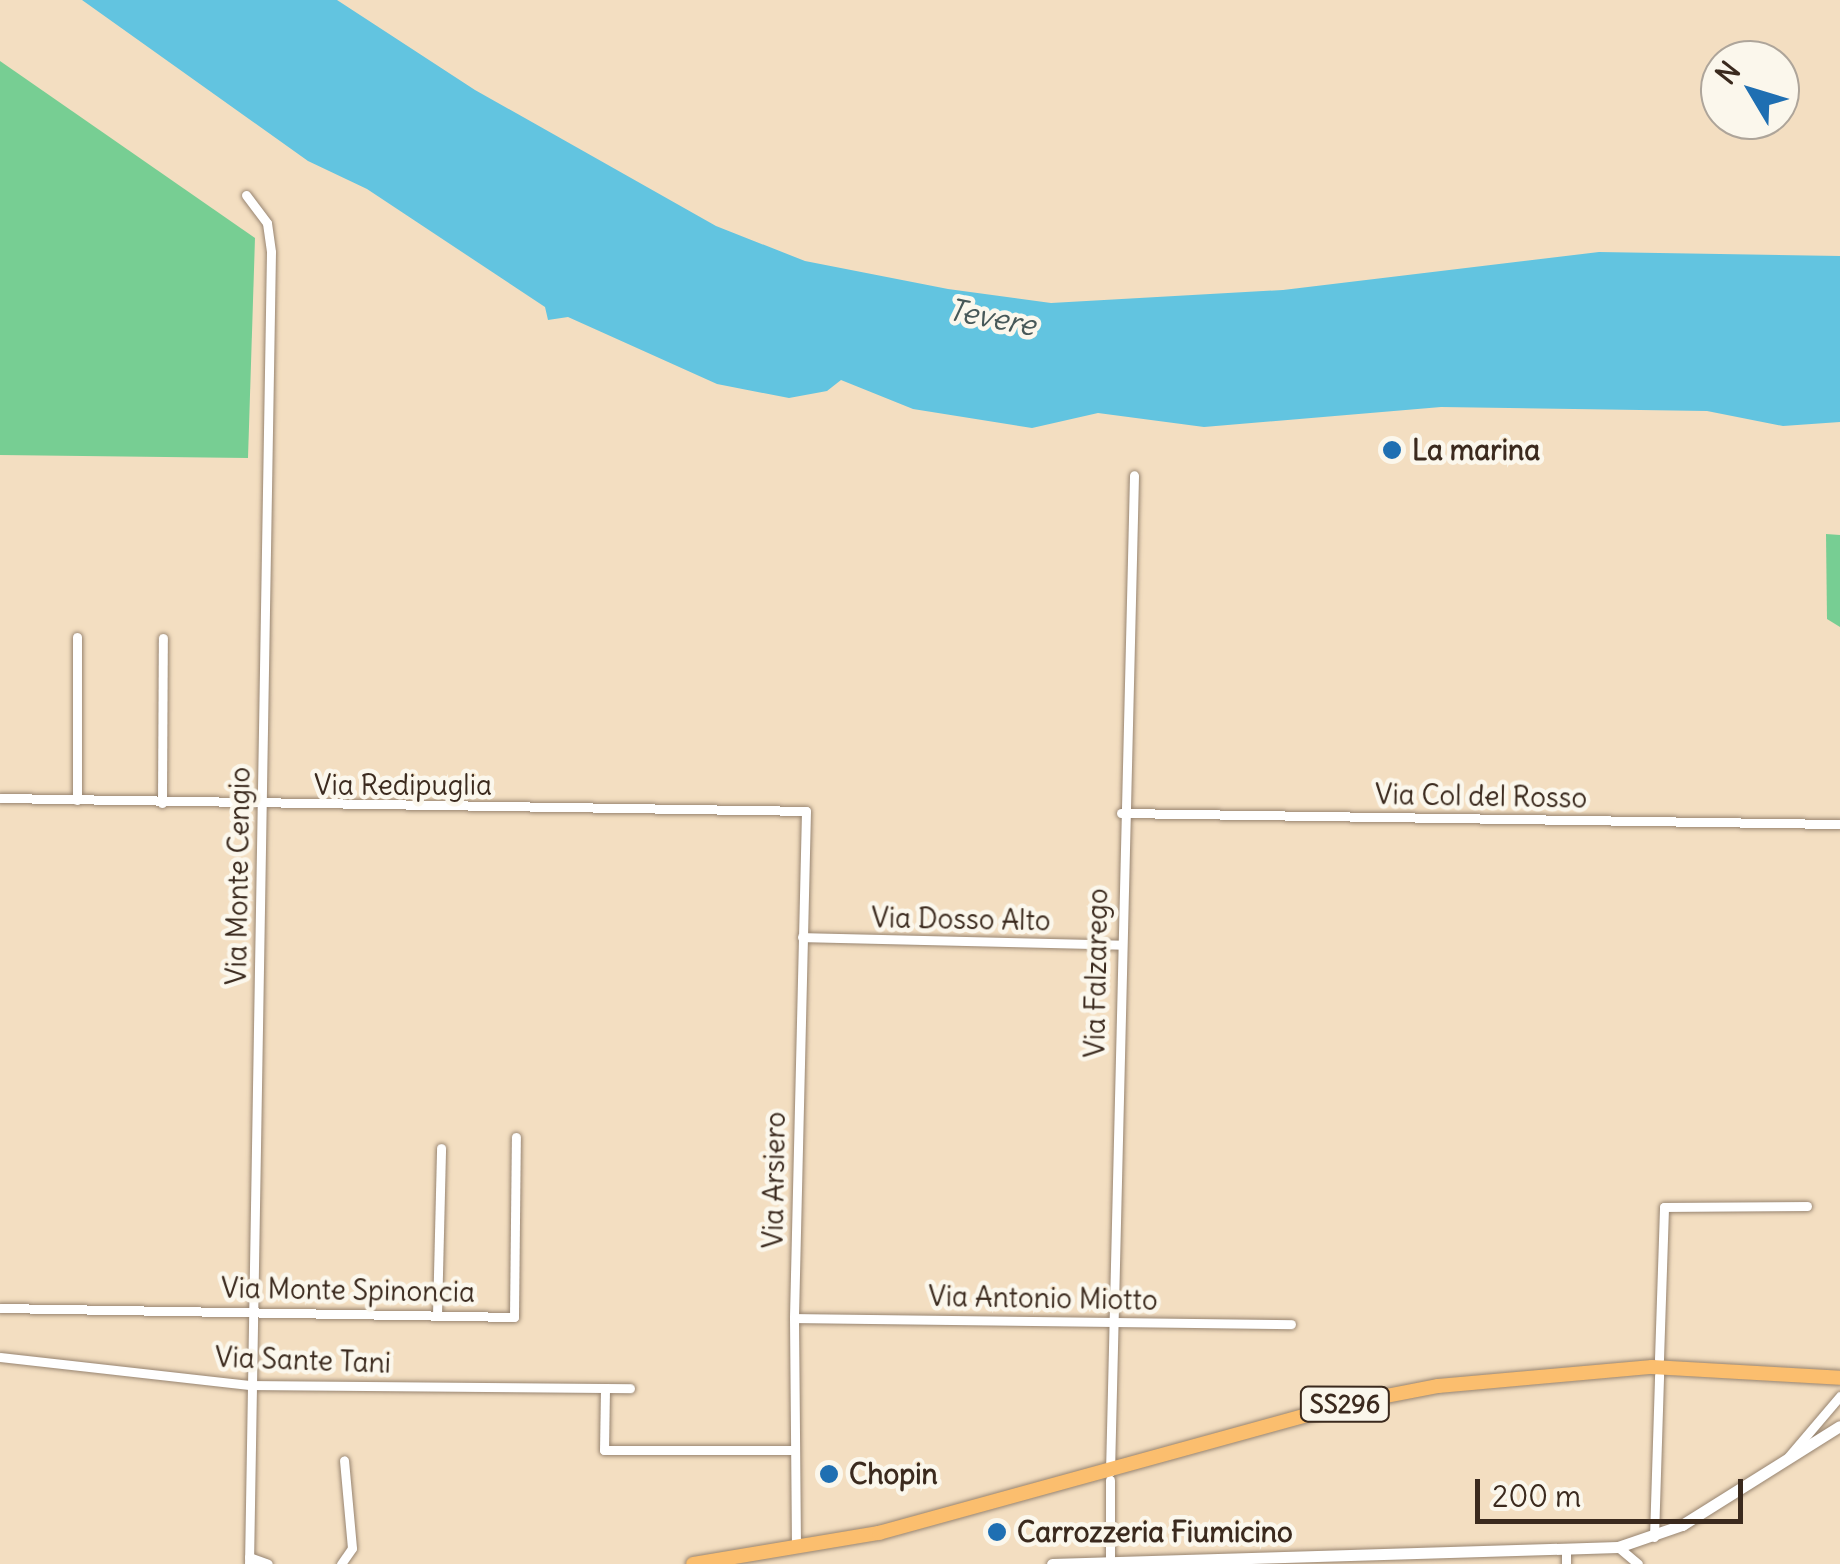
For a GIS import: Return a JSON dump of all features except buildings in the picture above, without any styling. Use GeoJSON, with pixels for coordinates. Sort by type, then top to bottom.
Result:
{"type":"FeatureCollection","features":[{"type":"Feature","properties":{"kind":"main road","name":"SS296"},"geometry":{"type":"LineString","coordinates":[[693,1564],[796,1550],[1110,1476],[1350,1403],[1456,1384],[1652,1367],[1840,1378]]}},
{"type":"Feature","properties":{"kind":"street","name":"Via Monte Cengio"},"geometry":{"type":"LineString","coordinates":[[246,195],[267,223],[272,252],[249,1560]]}},
{"type":"Feature","properties":{"kind":"street","name":"Via Falzarego"},"geometry":{"type":"LineString","coordinates":[[1110,1563],[1110,1322],[1121,813],[1134,476]]}},
{"type":"Feature","properties":{"kind":"street"},"geometry":{"type":"LineString","coordinates":[[77,637],[77,800]]}},
{"type":"Feature","properties":{"kind":"street"},"geometry":{"type":"LineString","coordinates":[[162,803],[163,638]]}},
{"type":"Feature","properties":{"kind":"street","name":"Via Redipuglia"},"geometry":{"type":"LineString","coordinates":[[0,798],[262,807],[806,812]]}},
{"type":"Feature","properties":{"kind":"street","name":"Via Arsiero"},"geometry":{"type":"LineString","coordinates":[[796,1550],[794,1318],[806,812]]}},
{"type":"Feature","properties":{"kind":"street","name":"Via Col del Rosso"},"geometry":{"type":"LineString","coordinates":[[1121,813],[1840,824]]}},
{"type":"Feature","properties":{"kind":"street","name":"Via Dosso Alto"},"geometry":{"type":"LineString","coordinates":[[802,937],[1120,945]]}},
{"type":"Feature","properties":{"kind":"street","name":"Via Monte Spinoncia"},"geometry":{"type":"LineString","coordinates":[[0,1308],[252,1309],[514,1317],[516,1136]]}},
{"type":"Feature","properties":{"kind":"street"},"geometry":{"type":"LineString","coordinates":[[436,1314],[442,1148]]}},
{"type":"Feature","properties":{"kind":"street"},"geometry":{"type":"LineString","coordinates":[[1659,1359],[1664,1207],[1808,1206]]}},
{"type":"Feature","properties":{"kind":"street","name":"Via Antonio Miotto"},"geometry":{"type":"LineString","coordinates":[[794,1318],[1291,1324]]}},
{"type":"Feature","properties":{"kind":"street","name":"Via Sante Tani"},"geometry":{"type":"LineString","coordinates":[[0,1357],[251,1385],[630,1388]]}},
{"type":"Feature","properties":{"kind":"street"},"geometry":{"type":"LineString","coordinates":[[1654,1537],[1659,1375]]}},
{"type":"Feature","properties":{"kind":"street"},"geometry":{"type":"LineString","coordinates":[[605,1388],[604,1450],[795,1450]]}},
{"type":"Feature","properties":{"kind":"street"},"geometry":{"type":"LineString","coordinates":[[1787,1458],[1840,1396]]}},
{"type":"Feature","properties":{"kind":"street"},"geometry":{"type":"LineString","coordinates":[[1052,1564],[1566,1557],[1654,1537],[1840,1426]]}},
{"type":"Feature","properties":{"kind":"street"},"geometry":{"type":"LineString","coordinates":[[341,1564],[352,1548],[344,1460]]}},
{"type":"Feature","properties":{"kind":"street"},"geometry":{"type":"LineString","coordinates":[[1618,1547],[1638,1564]]}},
{"type":"Feature","properties":{"kind":"street"},"geometry":{"type":"LineString","coordinates":[[249,1560],[268,1564]]}},
{"type":"Feature","properties":{"kind":"green space"},"geometry":{"type":"Polygon","coordinates":[[[0,61],[255,238],[248,458],[0,455],[0,61]]]}},
{"type":"Feature","properties":{"kind":"green space"},"geometry":{"type":"Polygon","coordinates":[[[1826,534],[1840,535],[1840,627],[1827,619],[1826,534]]]}},
{"type":"Feature","properties":{"kind":"water","name":"Tevere"},"geometry":{"type":"Polygon","coordinates":[[[82,0],[337,0],[475,90],[716,226],[805,261],[948,289],[1051,303],[1283,290],[1599,252],[1840,256],[1840,422],[1783,426],[1707,411],[1441,407],[1204,427],[1098,413],[1032,428],[913,409],[841,380],[827,391],[789,398],[717,384],[568,317],[548,320],[545,307],[367,189],[308,161],[82,0]]]}},
{"type":"Feature","properties":{"kind":"place","name":"La marina"},"geometry":{"type":"Point","coordinates":[1392,450]}},
{"type":"Feature","properties":{"kind":"place","name":"Chopin"},"geometry":{"type":"Point","coordinates":[829,1474]}},
{"type":"Feature","properties":{"kind":"place","name":"Carrozzeria Fiumicino"},"geometry":{"type":"Point","coordinates":[997,1532]}}]}
